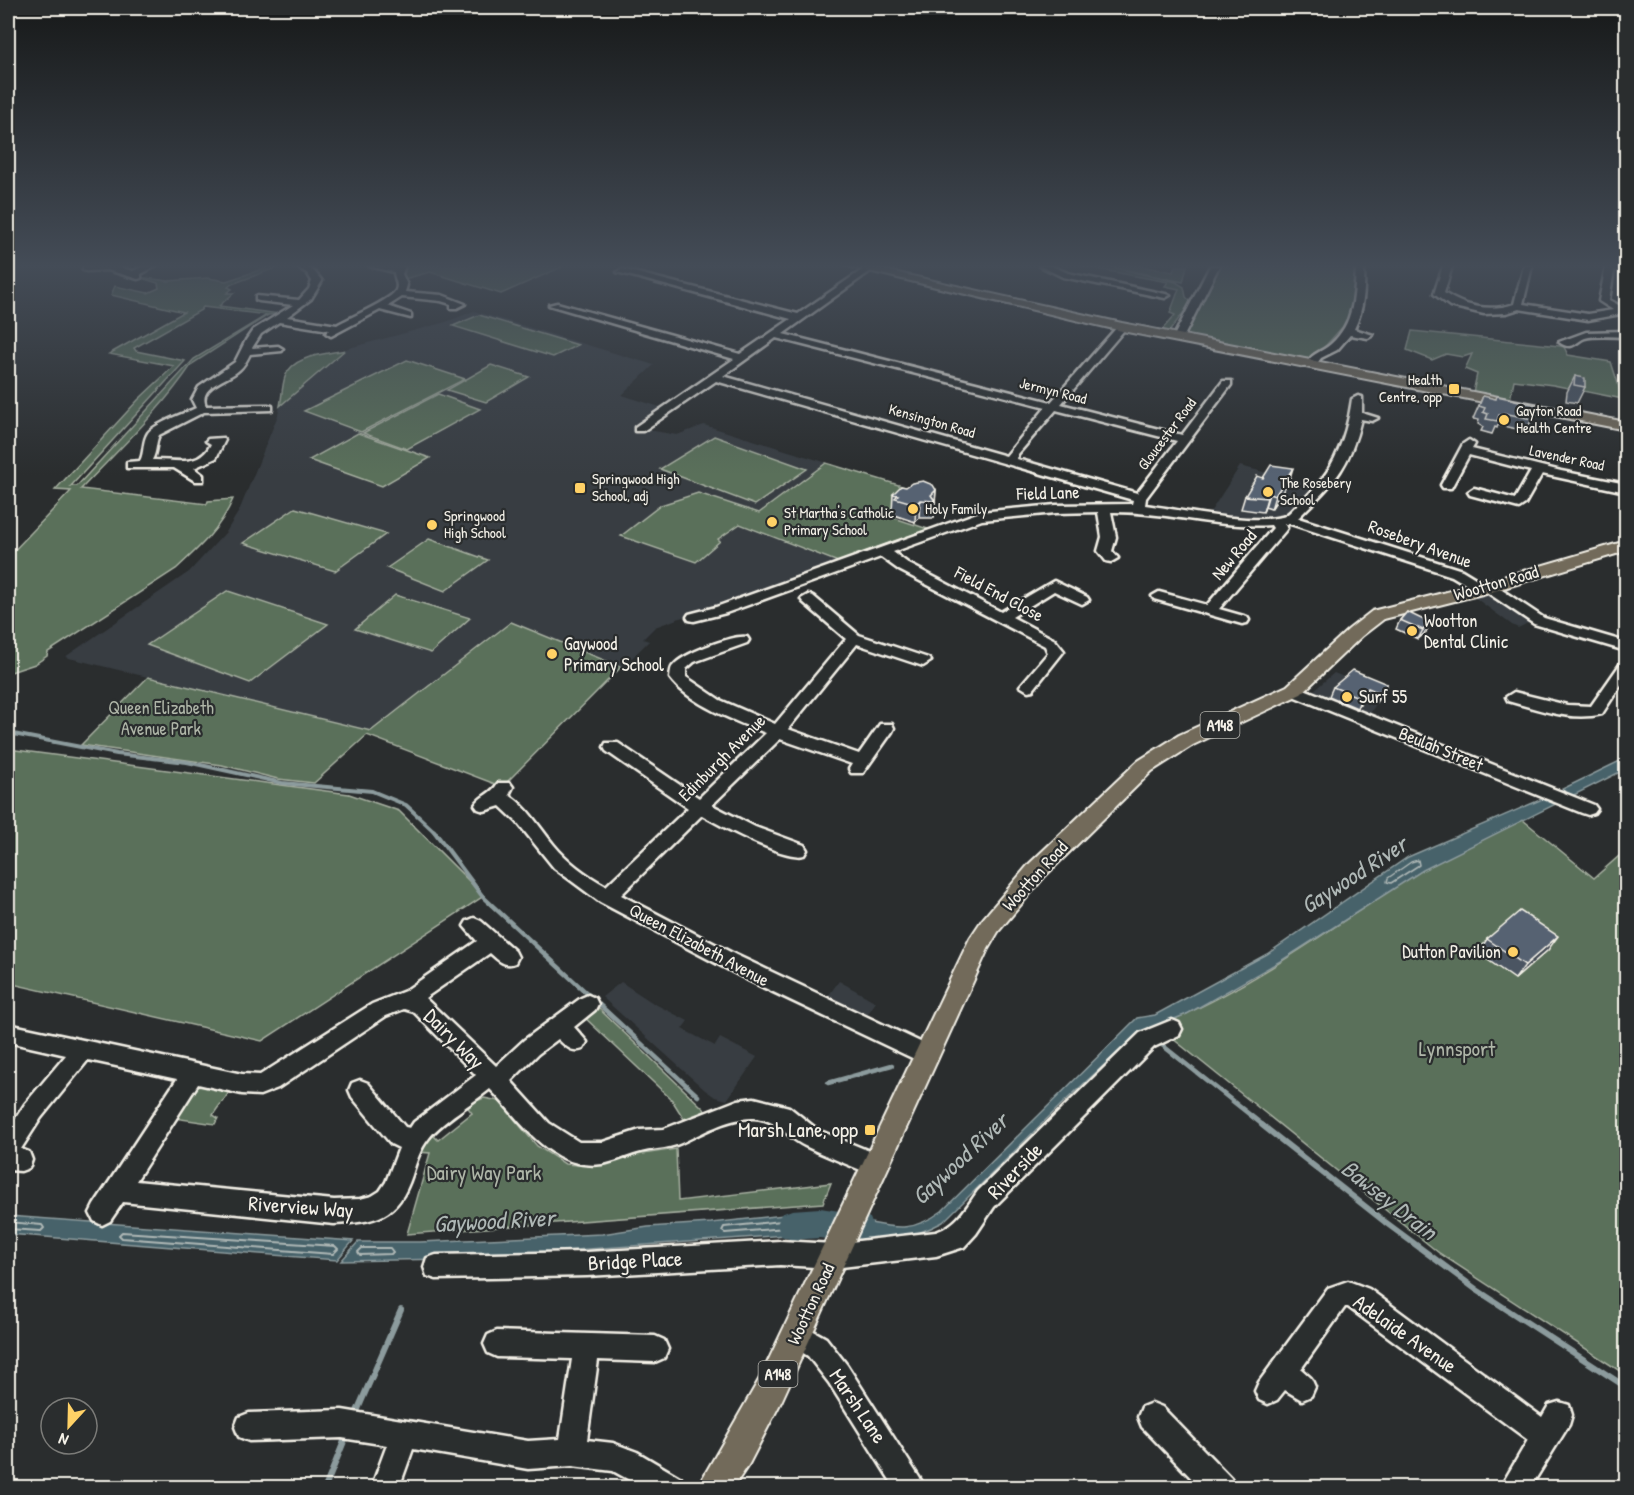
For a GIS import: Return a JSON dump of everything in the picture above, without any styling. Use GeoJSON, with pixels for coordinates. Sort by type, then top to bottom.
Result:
{"type":"FeatureCollection","features":[{"type":"Feature","properties":{"kind":"main road"},"geometry":{"type":"LineString","coordinates":[[1167,336],[1626,426]]}},
{"type":"Feature","properties":{"kind":"main road","name":"Wootton Road"},"geometry":{"type":"LineString","coordinates":[[713,1488],[737,1452],[771,1389],[957,987],[990,926],[1037,870],[1126,782],[1161,754],[1294,690],[1366,623],[1378,615],[1626,546]]}},
{"type":"Feature","properties":{"kind":"street"},"geometry":{"type":"LineString","coordinates":[[202,409],[198,395],[238,366],[253,336]]}},
{"type":"Feature","properties":{"kind":"street"},"geometry":{"type":"LineString","coordinates":[[664,336],[743,358]]}},
{"type":"Feature","properties":{"kind":"street"},"geometry":{"type":"LineString","coordinates":[[639,429],[775,336]]}},
{"type":"Feature","properties":{"kind":"street","name":"Jermyn Road"},"geometry":{"type":"LineString","coordinates":[[779,336],[1184,440]]}},
{"type":"Feature","properties":{"kind":"street"},"geometry":{"type":"LineString","coordinates":[[1011,459],[1012,453],[1114,336]]}},
{"type":"Feature","properties":{"kind":"street"},"geometry":{"type":"LineString","coordinates":[[1311,364],[1314,357],[1338,343],[1343,336]]}},
{"type":"Feature","properties":{"kind":"street"},"geometry":{"type":"LineString","coordinates":[[1364,336],[1368,337]]}},
{"type":"Feature","properties":{"kind":"street"},"geometry":{"type":"LineString","coordinates":[[1564,342],[1575,342],[1583,336]]}},
{"type":"Feature","properties":{"kind":"street"},"geometry":{"type":"LineString","coordinates":[[246,351],[263,354],[278,349]]}},
{"type":"Feature","properties":{"kind":"street","name":"Kensington Road"},"geometry":{"type":"LineString","coordinates":[[715,377],[1011,459],[1139,503]]}},
{"type":"Feature","properties":{"kind":"street","name":"Gloucester Road"},"geometry":{"type":"LineString","coordinates":[[1139,503],[1227,382]]}},
{"type":"Feature","properties":{"kind":"street"},"geometry":{"type":"LineString","coordinates":[[1292,520],[1292,516],[1307,505],[1331,479],[1351,442],[1358,399]]}},
{"type":"Feature","properties":{"kind":"street"},"geometry":{"type":"LineString","coordinates":[[144,464],[151,451],[150,441],[154,433],[202,409],[223,411],[260,406]]}},
{"type":"Feature","properties":{"kind":"street"},"geometry":{"type":"LineString","coordinates":[[1357,415],[1372,418]]}},
{"type":"Feature","properties":{"kind":"street"},"geometry":{"type":"LineString","coordinates":[[186,467],[212,455],[219,440],[212,441]]}},
{"type":"Feature","properties":{"kind":"street","name":"Lavender Road"},"geometry":{"type":"LineString","coordinates":[[1447,485],[1467,447],[1538,469],[1626,488]]}},
{"type":"Feature","properties":{"kind":"street"},"geometry":{"type":"LineString","coordinates":[[131,465],[171,463],[186,467],[199,477]]}},
{"type":"Feature","properties":{"kind":"street"},"geometry":{"type":"LineString","coordinates":[[1474,492],[1519,504],[1538,469]]}},
{"type":"Feature","properties":{"kind":"street","name":"Field Lane"},"geometry":{"type":"LineString","coordinates":[[694,616],[731,606],[960,522],[990,514],[1032,510],[1104,509],[1139,503],[1250,523],[1275,522]]}},
{"type":"Feature","properties":{"kind":"street"},"geometry":{"type":"LineString","coordinates":[[1104,509],[1109,537],[1104,556]]}},
{"type":"Feature","properties":{"kind":"street","name":"Rosebery Avenue"},"geometry":{"type":"LineString","coordinates":[[1275,522],[1292,520],[1456,573],[1485,587],[1539,621],[1626,647]]}},
{"type":"Feature","properties":{"kind":"street","name":"New Road"},"geometry":{"type":"LineString","coordinates":[[1210,611],[1280,528],[1275,522]]}},
{"type":"Feature","properties":{"kind":"street","name":"Field End Close"},"geometry":{"type":"LineString","coordinates":[[882,551],[904,567],[1050,643],[1057,651],[1028,686]]}},
{"type":"Feature","properties":{"kind":"street"},"geometry":{"type":"LineString","coordinates":[[1002,617],[1048,582],[1082,600]]}},
{"type":"Feature","properties":{"kind":"street"},"geometry":{"type":"LineString","coordinates":[[1159,596],[1242,620]]}},
{"type":"Feature","properties":{"kind":"street"},"geometry":{"type":"LineString","coordinates":[[808,599],[854,638],[926,663]]}},
{"type":"Feature","properties":{"kind":"street","name":"Edinburgh Avenue"},"geometry":{"type":"LineString","coordinates":[[608,897],[778,731],[854,638]]}},
{"type":"Feature","properties":{"kind":"street"},"geometry":{"type":"LineString","coordinates":[[732,640],[689,659],[679,668],[678,678],[687,688],[724,709],[859,765],[886,728]]}},
{"type":"Feature","properties":{"kind":"street"},"geometry":{"type":"LineString","coordinates":[[1520,696],[1583,713],[1596,710],[1626,666]]}},
{"type":"Feature","properties":{"kind":"street","name":"Beulah Street"},"geometry":{"type":"LineString","coordinates":[[1294,690],[1584,807]]}},
{"type":"Feature","properties":{"kind":"street"},"geometry":{"type":"LineString","coordinates":[[610,745],[659,783],[741,827],[798,850]]}},
{"type":"Feature","properties":{"kind":"street","name":"Queen Elizabeth Avenue"},"geometry":{"type":"LineString","coordinates":[[496,796],[511,803],[517,809],[560,862],[579,879],[608,897],[776,986],[927,1056]]}},
{"type":"Feature","properties":{"kind":"street"},"geometry":{"type":"LineString","coordinates":[[474,926],[508,957]]}},
{"type":"Feature","properties":{"kind":"street"},"geometry":{"type":"LineString","coordinates":[[410,1000],[417,992],[491,942]]}},
{"type":"Feature","properties":{"kind":"street","name":"Dairy Way"},"geometry":{"type":"LineString","coordinates":[[8,1033],[193,1074],[242,1084],[260,1085],[270,1081],[393,1002],[410,1000],[421,1006],[551,1140],[568,1150],[579,1153],[603,1153],[640,1141],[666,1139],[698,1124],[738,1110],[754,1108],[781,1114],[810,1137],[876,1165]]}},
{"type":"Feature","properties":{"kind":"street","name":"Riverview Way"},"geometry":{"type":"LineString","coordinates":[[116,1190],[334,1212],[360,1212],[377,1208],[390,1199],[414,1139],[422,1129],[494,1079],[531,1047],[588,1004]]}},
{"type":"Feature","properties":{"kind":"street"},"geometry":{"type":"LineString","coordinates":[[559,1026],[576,1042]]}},
{"type":"Feature","properties":{"kind":"street","name":"Riverside"},"geometry":{"type":"LineString","coordinates":[[835,1252],[936,1244],[955,1238],[968,1226],[986,1199],[1162,1033]]}},
{"type":"Feature","properties":{"kind":"street"},"geometry":{"type":"LineString","coordinates":[[12,1156],[33,1111],[84,1049]]}},
{"type":"Feature","properties":{"kind":"street"},"geometry":{"type":"LineString","coordinates":[[102,1213],[193,1074]]}},
{"type":"Feature","properties":{"kind":"street"},"geometry":{"type":"LineString","coordinates":[[360,1090],[399,1137],[414,1139]]}},
{"type":"Feature","properties":{"kind":"street","name":"Bridge Place"},"geometry":{"type":"LineString","coordinates":[[436,1267],[587,1264],[835,1252]]}},
{"type":"Feature","properties":{"kind":"street","name":"Adelaide Avenue"},"geometry":{"type":"LineString","coordinates":[[1284,1383],[1337,1297],[1348,1294],[1360,1298],[1552,1425],[1514,1488]]}},
{"type":"Feature","properties":{"kind":"street","name":"Marsh Lane"},"geometry":{"type":"LineString","coordinates":[[796,1334],[817,1347],[838,1374],[912,1488]]}},
{"type":"Feature","properties":{"kind":"street"},"geometry":{"type":"LineString","coordinates":[[497,1344],[655,1349]]}},
{"type":"Feature","properties":{"kind":"street"},"geometry":{"type":"LineString","coordinates":[[572,1452],[587,1347]]}},
{"type":"Feature","properties":{"kind":"street"},"geometry":{"type":"LineString","coordinates":[[1152,1417],[1221,1488]]}},
{"type":"Feature","properties":{"kind":"street"},"geometry":{"type":"LineString","coordinates":[[249,1427],[352,1426],[528,1455],[572,1452],[613,1457],[627,1462],[671,1488]]}},
{"type":"Feature","properties":{"kind":"street"},"geometry":{"type":"LineString","coordinates":[[385,1488],[405,1434]]}},
{"type":"Feature","properties":{"kind":"shaded area","name":"Springwood High School"},"geometry":{"type":"Polygon","coordinates":[[[395,336],[557,336],[654,365],[622,395],[663,408],[637,428],[677,435],[704,425],[912,489],[885,515],[928,529],[655,627],[643,639],[649,641],[505,784],[495,784],[370,731],[65,657],[189,572],[226,532],[239,511],[278,415],[288,373],[312,358],[395,336]]]}},
{"type":"Feature","properties":{"kind":"shaded area","name":"The Rosebery School"},"geometry":{"type":"Polygon","coordinates":[[[1240,466],[1318,486],[1302,504],[1283,516],[1260,521],[1209,514],[1240,466]]]}},
{"type":"Feature","properties":{"kind":"shaded area"},"geometry":{"type":"Polygon","coordinates":[[[1483,595],[1492,597],[1530,622],[1518,628],[1512,625],[1474,597],[1483,595]]]}},
{"type":"Feature","properties":{"kind":"shaded area"},"geometry":{"type":"Polygon","coordinates":[[[1334,673],[1383,693],[1369,715],[1312,692],[1334,673]]]}},
{"type":"Feature","properties":{"kind":"shaded area"},"geometry":{"type":"Polygon","coordinates":[[[839,981],[876,1002],[865,1018],[826,999],[839,981]]]}},
{"type":"Feature","properties":{"kind":"shaded area"},"geometry":{"type":"Polygon","coordinates":[[[621,982],[653,1003],[688,1021],[682,1029],[715,1046],[720,1038],[757,1057],[727,1100],[715,1097],[705,1090],[602,997],[621,982]]]}},
{"type":"Feature","properties":{"kind":"green space"},"geometry":{"type":"Polygon","coordinates":[[[142,336],[156,336],[134,348],[136,351],[185,361],[71,486],[77,486],[194,359],[236,336],[192,364],[154,413],[81,489],[207,504],[208,501],[233,499],[209,537],[176,569],[48,652],[47,656],[35,664],[8,673],[8,557],[71,491],[55,490],[138,400],[174,366],[109,354],[142,336]]]}},
{"type":"Feature","properties":{"kind":"green space"},"geometry":{"type":"Polygon","coordinates":[[[485,336],[548,336],[578,345],[553,357],[485,336]]]}},
{"type":"Feature","properties":{"kind":"green space"},"geometry":{"type":"Polygon","coordinates":[[[1185,336],[1334,336],[1320,352],[1307,360],[1185,336]]]}},
{"type":"Feature","properties":{"kind":"green space"},"geometry":{"type":"Polygon","coordinates":[[[1411,336],[1459,336],[1560,346],[1564,347],[1568,355],[1611,362],[1623,399],[1514,380],[1510,400],[1473,393],[1477,374],[1465,369],[1472,354],[1463,357],[1446,354],[1432,360],[1407,350],[1411,336]]]}},
{"type":"Feature","properties":{"kind":"green space"},"geometry":{"type":"Polygon","coordinates":[[[345,350],[280,406],[285,377],[295,364],[311,357],[345,350]]]}},
{"type":"Feature","properties":{"kind":"green space"},"geometry":{"type":"Polygon","coordinates":[[[407,360],[465,379],[361,432],[304,411],[407,360]]]}},
{"type":"Feature","properties":{"kind":"green space"},"geometry":{"type":"Polygon","coordinates":[[[491,365],[529,377],[486,402],[447,390],[491,365]]]}},
{"type":"Feature","properties":{"kind":"green space"},"geometry":{"type":"Polygon","coordinates":[[[438,394],[480,409],[407,449],[363,433],[438,394]]]}},
{"type":"Feature","properties":{"kind":"green space"},"geometry":{"type":"Polygon","coordinates":[[[358,433],[430,458],[382,486],[309,460],[358,433]]]}},
{"type":"Feature","properties":{"kind":"green space"},"geometry":{"type":"Polygon","coordinates":[[[714,436],[807,469],[755,505],[660,469],[714,436]]]}},
{"type":"Feature","properties":{"kind":"green space","name":"St Martha's Catholic Primary School"},"geometry":{"type":"Polygon","coordinates":[[[826,463],[912,489],[885,515],[928,529],[838,562],[740,524],[718,539],[720,541],[696,562],[621,536],[661,505],[698,493],[759,513],[826,463]]]}},
{"type":"Feature","properties":{"kind":"green space"},"geometry":{"type":"Polygon","coordinates":[[[295,508],[386,534],[335,571],[243,543],[295,508]]]}},
{"type":"Feature","properties":{"kind":"green space"},"geometry":{"type":"Polygon","coordinates":[[[429,539],[488,560],[445,591],[387,568],[429,539]]]}},
{"type":"Feature","properties":{"kind":"green space"},"geometry":{"type":"Polygon","coordinates":[[[227,591],[328,624],[250,683],[147,645],[227,591]]]}},
{"type":"Feature","properties":{"kind":"green space"},"geometry":{"type":"Polygon","coordinates":[[[395,595],[470,618],[431,653],[355,629],[395,595]]]}},
{"type":"Feature","properties":{"kind":"green space","name":"Queen Elizabeth Avenue Park"},"geometry":{"type":"Polygon","coordinates":[[[511,622],[621,667],[505,784],[495,784],[367,735],[314,783],[278,779],[222,765],[81,745],[148,677],[371,731],[511,622]]]}},
{"type":"Feature","properties":{"kind":"green space"},"geometry":{"type":"Polygon","coordinates":[[[8,749],[349,794],[399,811],[484,896],[262,1041],[8,983],[8,749]]]}},
{"type":"Feature","properties":{"kind":"green space","name":"Lynnsport"},"geometry":{"type":"Polygon","coordinates":[[[1523,820],[1594,878],[1626,850],[1626,1375],[1439,1253],[1172,1038],[1165,1023],[1232,991],[1264,972],[1420,871],[1523,820]]]}},
{"type":"Feature","properties":{"kind":"green space"},"geometry":{"type":"Polygon","coordinates":[[[594,1004],[705,1111],[684,1119],[672,1100],[581,1014],[594,1004]]]}},
{"type":"Feature","properties":{"kind":"green space"},"geometry":{"type":"Polygon","coordinates":[[[205,1085],[230,1090],[213,1115],[218,1118],[215,1124],[174,1118],[190,1093],[205,1085]]]}},
{"type":"Feature","properties":{"kind":"green space","name":"Dairy Way Park"},"geometry":{"type":"Polygon","coordinates":[[[484,1098],[499,1101],[537,1146],[565,1164],[592,1166],[636,1155],[676,1149],[678,1201],[831,1183],[823,1203],[407,1234],[430,1153],[418,1152],[431,1133],[438,1140],[472,1113],[466,1105],[484,1098]]]}},
{"type":"Feature","properties":{"kind":"water"},"geometry":{"type":"Polygon","coordinates":[[[1626,758],[1626,769],[1423,870],[1284,959],[1187,1014],[1149,1029],[1131,1040],[1063,1103],[943,1222],[908,1236],[875,1238],[849,1235],[855,1220],[891,1227],[910,1226],[920,1224],[942,1211],[1137,1018],[1155,1015],[1267,954],[1408,857],[1540,800],[1626,758]]]}},
{"type":"Feature","properties":{"kind":"water","name":"Gaywood River"},"geometry":{"type":"Polygon","coordinates":[[[811,1212],[825,1214],[815,1233],[447,1259],[341,1261],[358,1242],[420,1242],[602,1234],[648,1227],[811,1212]]]}},
{"type":"Feature","properties":{"kind":"water"},"geometry":{"type":"Polygon","coordinates":[[[8,1216],[353,1241],[337,1260],[8,1234],[8,1216]]]}},
{"type":"Feature","properties":{"kind":"building"},"geometry":{"type":"Polygon","coordinates":[[[1575,376],[1585,378],[1585,387],[1574,385],[1575,376]]]}},
{"type":"Feature","properties":{"kind":"building"},"geometry":{"type":"Polygon","coordinates":[[[1483,396],[1496,399],[1497,396],[1536,405],[1532,419],[1504,413],[1499,415],[1497,421],[1486,419],[1488,414],[1483,412],[1485,408],[1479,406],[1483,396]]]}},
{"type":"Feature","properties":{"kind":"building"},"geometry":{"type":"Polygon","coordinates":[[[1271,465],[1293,468],[1275,496],[1269,494],[1267,498],[1245,496],[1257,476],[1263,478],[1271,465]]]}},
{"type":"Feature","properties":{"kind":"building"},"geometry":{"type":"Polygon","coordinates":[[[923,481],[933,485],[936,490],[931,495],[935,501],[920,500],[916,504],[895,498],[898,495],[893,494],[901,486],[906,487],[923,481]]]}},
{"type":"Feature","properties":{"kind":"building"},"geometry":{"type":"Polygon","coordinates":[[[1407,612],[1430,623],[1423,630],[1400,620],[1407,612]]]}},
{"type":"Feature","properties":{"kind":"building"},"geometry":{"type":"Polygon","coordinates":[[[1353,670],[1387,684],[1380,693],[1368,688],[1361,698],[1333,687],[1353,670]]]}},
{"type":"Feature","properties":{"kind":"building"},"geometry":{"type":"Polygon","coordinates":[[[1520,911],[1558,936],[1525,965],[1487,939],[1520,911]]]}},
{"type":"Feature","properties":{"kind":"waterway"},"geometry":{"type":"LineString","coordinates":[[8,733],[117,754],[187,762],[282,783],[372,791],[406,805],[434,831]]}},
{"type":"Feature","properties":{"kind":"waterway"},"geometry":{"type":"LineString","coordinates":[[434,831],[483,897],[698,1096]]}},
{"type":"Feature","properties":{"kind":"waterway","name":"Bawsey Drain"},"geometry":{"type":"LineString","coordinates":[[1157,1041],[1264,1126]]}},
{"type":"Feature","properties":{"kind":"waterway"},"geometry":{"type":"LineString","coordinates":[[828,1083],[892,1065]]}},
{"type":"Feature","properties":{"kind":"waterway","name":"Bawsey Drain"},"geometry":{"type":"LineString","coordinates":[[1262,1125],[1385,1222],[1477,1290],[1626,1387]]}},
{"type":"Feature","properties":{"kind":"waterway","name":"Gaywood River"},"geometry":{"type":"LineString","coordinates":[[792,1225],[820,1223],[859,1229]]}},
{"type":"Feature","properties":{"kind":"waterway"},"geometry":{"type":"LineString","coordinates":[[355,1416],[401,1310]]}},
{"type":"Feature","properties":{"kind":"waterway"},"geometry":{"type":"LineString","coordinates":[[325,1488],[347,1434]]}},
{"type":"Feature","properties":{"kind":"place","name":"Health Centre, opp"},"geometry":{"type":"Point","coordinates":[1454,389]}},
{"type":"Feature","properties":{"kind":"place","name":"Gayton Road Health Centre"},"geometry":{"type":"Point","coordinates":[1504,420]}},
{"type":"Feature","properties":{"kind":"place","name":"Springwood High School, adj"},"geometry":{"type":"Point","coordinates":[580,488]}},
{"type":"Feature","properties":{"kind":"place","name":"The Rosebery School"},"geometry":{"type":"Point","coordinates":[1268,492]}},
{"type":"Feature","properties":{"kind":"place","name":"Holy Family"},"geometry":{"type":"Point","coordinates":[913,509]}},
{"type":"Feature","properties":{"kind":"place","name":"St Martha's Catholic Primary School"},"geometry":{"type":"Point","coordinates":[772,522]}},
{"type":"Feature","properties":{"kind":"place","name":"Springwood High School"},"geometry":{"type":"Point","coordinates":[432,525]}},
{"type":"Feature","properties":{"kind":"place","name":"Wootton Dental Clinic"},"geometry":{"type":"Point","coordinates":[1412,631]}},
{"type":"Feature","properties":{"kind":"place","name":"Gaywood Primary School"},"geometry":{"type":"Point","coordinates":[552,654]}},
{"type":"Feature","properties":{"kind":"place","name":"Surf 55"},"geometry":{"type":"Point","coordinates":[1347,697]}},
{"type":"Feature","properties":{"kind":"place","name":"Dutton Pavilion"},"geometry":{"type":"Point","coordinates":[1513,952]}},
{"type":"Feature","properties":{"kind":"place","name":"Marsh Lane, opp"},"geometry":{"type":"Point","coordinates":[870,1130]}}]}
